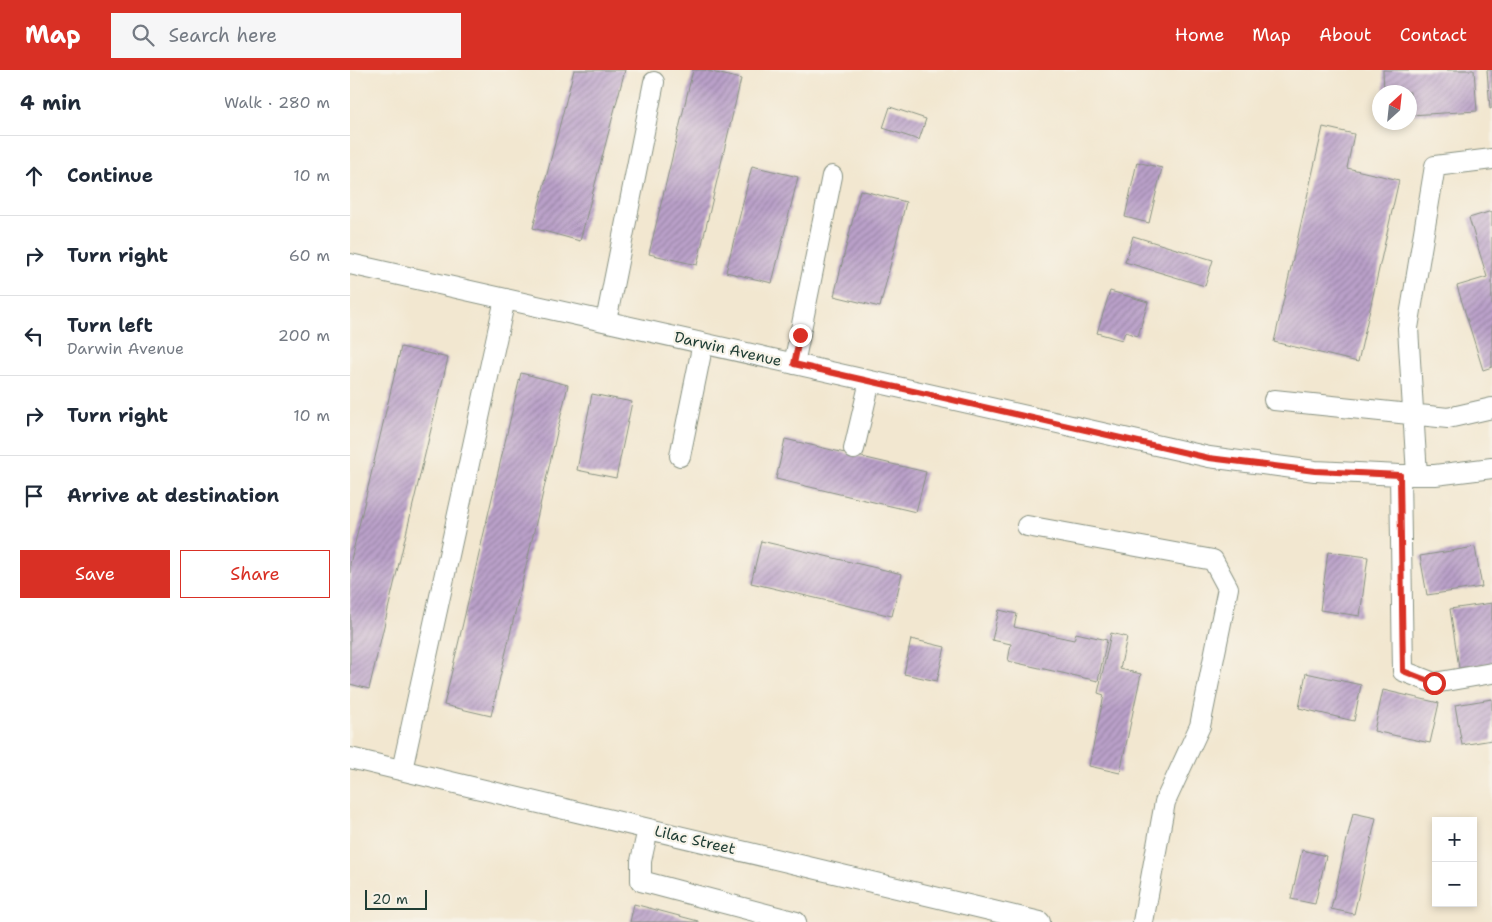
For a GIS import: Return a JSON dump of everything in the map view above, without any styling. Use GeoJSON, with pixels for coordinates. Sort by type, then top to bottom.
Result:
{"type":"FeatureCollection","features":[{"type":"Feature","properties":{"kind":"street"},"geometry":{"type":"LineString","coordinates":[[606,322],[654,82]]}},
{"type":"Feature","properties":{"kind":"street"},"geometry":{"type":"LineString","coordinates":[[1492,159],[1435,166],[1408,328],[1414,415],[1409,475],[1403,671],[1434,683],[1492,673]]}},
{"type":"Feature","properties":{"kind":"street"},"geometry":{"type":"LineString","coordinates":[[794,364],[832,176]]}},
{"type":"Feature","properties":{"kind":"street","name":"Darwin Avenue"},"geometry":{"type":"LineString","coordinates":[[350,264],[1209,458],[1315,471],[1409,475],[1435,475],[1492,468]]}},
{"type":"Feature","properties":{"kind":"street"},"geometry":{"type":"LineString","coordinates":[[402,770],[505,299]]}},
{"type":"Feature","properties":{"kind":"street"},"geometry":{"type":"LineString","coordinates":[[680,456],[703,344]]}},
{"type":"Feature","properties":{"kind":"street"},"geometry":{"type":"LineString","coordinates":[[854,449],[870,381]]}},
{"type":"Feature","properties":{"kind":"street"},"geometry":{"type":"LineString","coordinates":[[1274,400],[1448,418],[1492,408]]}},
{"type":"Feature","properties":{"kind":"street"},"geometry":{"type":"LineString","coordinates":[[1027,526],[1213,560],[1228,588],[1200,726],[1165,802],[1143,922]]}},
{"type":"Feature","properties":{"kind":"street","name":"Lilac Street"},"geometry":{"type":"LineString","coordinates":[[350,758],[1040,922]]}},
{"type":"Feature","properties":{"kind":"street"},"geometry":{"type":"LineString","coordinates":[[648,829],[641,861],[641,881],[796,922]]}},
{"type":"Feature","properties":{"kind":"building"},"geometry":{"type":"Polygon","coordinates":[[[574,70],[625,70],[580,241],[533,228],[574,70]]]}},
{"type":"Feature","properties":{"kind":"building"},"geometry":{"type":"Polygon","coordinates":[[[693,70],[704,70],[741,79],[697,265],[649,254],[693,70]]]}},
{"type":"Feature","properties":{"kind":"building"},"geometry":{"type":"Polygon","coordinates":[[[1383,70],[1474,70],[1477,111],[1417,115],[1417,85],[1384,85],[1383,70]]]}},
{"type":"Feature","properties":{"kind":"building"},"geometry":{"type":"Polygon","coordinates":[[[1487,70],[1492,70],[1492,108],[1490,109],[1487,70]]]}},
{"type":"Feature","properties":{"kind":"building"},"geometry":{"type":"Polygon","coordinates":[[[890,107],[926,119],[919,140],[883,128],[890,107]]]}},
{"type":"Feature","properties":{"kind":"building"},"geometry":{"type":"Polygon","coordinates":[[[1323,127],[1354,134],[1347,168],[1399,180],[1358,362],[1274,342],[1323,127]]]}},
{"type":"Feature","properties":{"kind":"building"},"geometry":{"type":"Polygon","coordinates":[[[1137,162],[1162,168],[1149,223],[1125,217],[1137,162]]]}},
{"type":"Feature","properties":{"kind":"building"},"geometry":{"type":"Polygon","coordinates":[[[752,166],[798,177],[772,283],[726,272],[752,166]]]}},
{"type":"Feature","properties":{"kind":"building"},"geometry":{"type":"Polygon","coordinates":[[[860,190],[906,202],[880,307],[834,296],[860,190]]]}},
{"type":"Feature","properties":{"kind":"building"},"geometry":{"type":"Polygon","coordinates":[[[1492,211],[1492,367],[1483,370],[1457,286],[1487,277],[1469,218],[1492,211]]]}},
{"type":"Feature","properties":{"kind":"building"},"geometry":{"type":"Polygon","coordinates":[[[1133,236],[1213,260],[1205,286],[1125,262],[1133,236]]]}},
{"type":"Feature","properties":{"kind":"building"},"geometry":{"type":"Polygon","coordinates":[[[1110,291],[1148,302],[1138,336],[1125,332],[1122,340],[1097,333],[1110,291]]]}},
{"type":"Feature","properties":{"kind":"building"},"geometry":{"type":"Polygon","coordinates":[[[401,347],[448,358],[369,689],[350,684],[350,564],[401,347]]]}},
{"type":"Feature","properties":{"kind":"building"},"geometry":{"type":"Polygon","coordinates":[[[521,373],[568,385],[491,716],[444,705],[521,373]]]}},
{"type":"Feature","properties":{"kind":"building"},"geometry":{"type":"Polygon","coordinates":[[[592,394],[632,402],[616,478],[577,470],[592,394]]]}},
{"type":"Feature","properties":{"kind":"building"},"geometry":{"type":"Polygon","coordinates":[[[785,439],[926,472],[916,512],[776,479],[785,439]]]}},
{"type":"Feature","properties":{"kind":"building"},"geometry":{"type":"Polygon","coordinates":[[[761,541],[902,574],[892,616],[751,583],[761,541]]]}},
{"type":"Feature","properties":{"kind":"building"},"geometry":{"type":"Polygon","coordinates":[[[1475,547],[1482,587],[1427,595],[1420,556],[1475,547]]]}},
{"type":"Feature","properties":{"kind":"building"},"geometry":{"type":"Polygon","coordinates":[[[1328,552],[1368,557],[1360,616],[1320,610],[1328,552]]]}},
{"type":"Feature","properties":{"kind":"building"},"geometry":{"type":"Polygon","coordinates":[[[1492,603],[1492,663],[1459,668],[1450,609],[1492,603]]]}},
{"type":"Feature","properties":{"kind":"building"},"geometry":{"type":"Polygon","coordinates":[[[999,610],[1017,614],[1014,627],[1074,640],[1076,633],[1107,640],[1098,681],[1008,661],[1011,644],[992,640],[999,610]]]}},
{"type":"Feature","properties":{"kind":"building"},"geometry":{"type":"Polygon","coordinates":[[[1111,633],[1127,637],[1120,669],[1141,674],[1120,773],[1089,766],[1104,695],[1098,693],[1111,633]]]}},
{"type":"Feature","properties":{"kind":"building"},"geometry":{"type":"Polygon","coordinates":[[[911,639],[945,647],[937,681],[904,674],[911,639]]]}},
{"type":"Feature","properties":{"kind":"building"},"geometry":{"type":"Polygon","coordinates":[[[1306,673],[1361,685],[1354,721],[1299,708],[1306,673]]]}},
{"type":"Feature","properties":{"kind":"building"},"geometry":{"type":"Polygon","coordinates":[[[1383,690],[1439,703],[1430,743],[1374,731],[1383,690]]]}},
{"type":"Feature","properties":{"kind":"building"},"geometry":{"type":"Polygon","coordinates":[[[1492,699],[1492,740],[1462,745],[1455,705],[1492,699]]]}},
{"type":"Feature","properties":{"kind":"building"},"geometry":{"type":"Polygon","coordinates":[[[1353,813],[1376,818],[1354,914],[1331,909],[1353,813]]]}},
{"type":"Feature","properties":{"kind":"building"},"geometry":{"type":"Polygon","coordinates":[[[1302,850],[1326,856],[1315,904],[1291,899],[1302,850]]]}},
{"type":"Feature","properties":{"kind":"building"},"geometry":{"type":"Polygon","coordinates":[[[634,904],[698,921],[698,922],[630,922],[634,904]]]}},
{"type":"Feature","properties":{"kind":"route"},"geometry":{"type":"LineString","coordinates":[[800,335],[794,364],[1209,458],[1315,471],[1400,475],[1403,671],[1434,683]]}}]}
